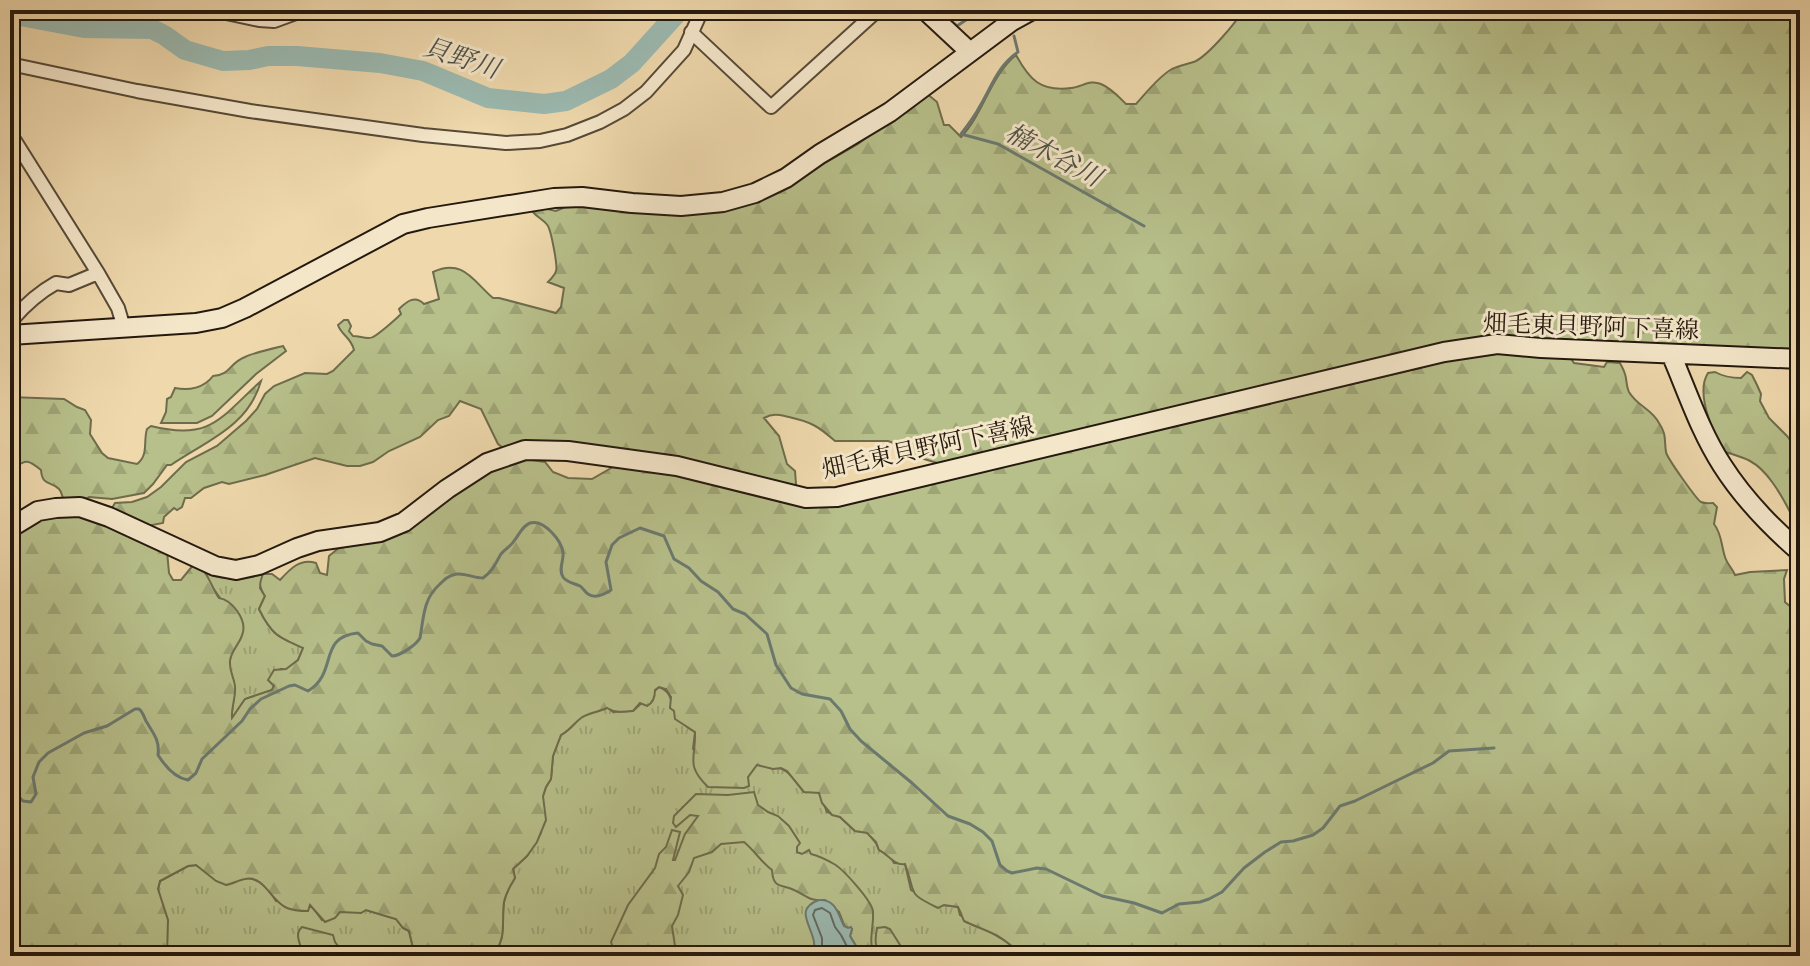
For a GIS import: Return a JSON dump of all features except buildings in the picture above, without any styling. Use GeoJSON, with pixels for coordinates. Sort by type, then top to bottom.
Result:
{"type":"FeatureCollection","features":[{"type":"Feature","properties":{"kind":"main road"},"geometry":{"type":"LineString","coordinates":[[925,10],[970,52]]}},
{"type":"Feature","properties":{"kind":"main road"},"geometry":{"type":"LineString","coordinates":[[10,335],[196,323],[222,318],[403,224],[428,218],[554,198],[582,197],[681,206],[723,202],[755,193],[786,178],[890,112],[1012,21],[1032,10]]}},
{"type":"Feature","properties":{"kind":"main road","name":"畑毛東貝野阿下喜線"},"geometry":{"type":"LineString","coordinates":[[10,528],[38,511],[80,507],[109,517],[215,566],[236,570],[259,565],[318,541],[380,532],[404,522],[487,463],[525,450],[568,451],[677,466],[806,498],[837,497],[1444,352],[1497,344],[1800,359]]}},
{"type":"Feature","properties":{"kind":"main road"},"geometry":{"type":"LineString","coordinates":[[1671,354],[1702,430],[1723,466],[1747,499],[1800,552]]}},
{"type":"Feature","properties":{"kind":"street"},"geometry":{"type":"LineString","coordinates":[[212,10],[274,21],[304,10]]}},
{"type":"Feature","properties":{"kind":"street"},"geometry":{"type":"LineString","coordinates":[[10,64],[250,111],[423,135],[506,143],[540,141],[567,135],[600,122],[646,92],[684,50],[702,10]]}},
{"type":"Feature","properties":{"kind":"street"},"geometry":{"type":"LineString","coordinates":[[691,32],[771,107],[878,10]]}},
{"type":"Feature","properties":{"kind":"street"},"geometry":{"type":"LineString","coordinates":[[10,133],[98,273],[118,308],[124,328]]}},
{"type":"Feature","properties":{"kind":"street"},"geometry":{"type":"LineString","coordinates":[[10,319],[56,283],[69,285],[98,273]]}},
{"type":"Feature","properties":{"kind":"green space"},"geometry":{"type":"Polygon","coordinates":[[[1243,10],[1800,10],[1800,353],[1467,339],[1408,356],[947,466],[911,455],[900,445],[888,441],[835,441],[819,428],[803,421],[779,415],[768,416],[764,418],[779,436],[787,464],[795,471],[794,487],[506,450],[498,444],[481,409],[460,401],[449,416],[438,420],[420,437],[373,462],[347,466],[315,458],[265,475],[229,484],[222,482],[185,498],[182,507],[174,508],[164,517],[163,523],[147,526],[112,510],[115,503],[147,497],[186,462],[217,446],[246,421],[274,386],[305,373],[327,374],[333,371],[354,350],[338,325],[344,320],[348,320],[353,336],[371,338],[401,314],[399,309],[408,302],[417,300],[424,304],[439,299],[433,272],[443,268],[460,270],[493,298],[556,313],[561,307],[564,288],[548,282],[556,271],[555,256],[548,226],[533,212],[538,207],[556,211],[570,205],[679,211],[809,172],[858,144],[926,93],[937,102],[944,125],[949,125],[961,137],[976,117],[1000,73],[1016,55],[1031,77],[1043,86],[1060,89],[1097,83],[1111,90],[1126,104],[1136,104],[1167,72],[1196,61],[1208,52],[1243,10]]]}},
{"type":"Feature","properties":{"kind":"green space"},"geometry":{"type":"Polygon","coordinates":[[[283,346],[286,351],[256,374],[212,416],[197,423],[161,423],[167,399],[175,388],[201,386],[213,376],[227,371],[240,359],[283,346]]]}},
{"type":"Feature","properties":{"kind":"green space"},"geometry":{"type":"Polygon","coordinates":[[[1535,351],[1570,357],[1574,363],[1604,367],[1607,362],[1620,363],[1629,392],[1662,427],[1666,452],[1676,470],[1701,502],[1713,503],[1717,507],[1714,524],[1735,575],[1787,570],[1784,579],[1785,602],[1800,615],[1800,956],[1024,955],[996,935],[964,921],[958,907],[944,905],[938,908],[921,899],[914,892],[905,864],[895,862],[879,850],[867,833],[855,831],[840,817],[832,815],[822,803],[819,793],[804,792],[787,771],[757,765],[748,777],[749,786],[708,787],[694,767],[695,732],[675,719],[674,711],[670,708],[671,697],[666,689],[659,687],[647,706],[640,703],[633,711],[607,708],[581,718],[561,735],[553,756],[551,779],[543,796],[546,820],[537,842],[513,869],[515,878],[504,902],[502,937],[491,956],[415,956],[409,931],[396,919],[366,910],[361,913],[340,912],[325,922],[310,905],[305,911],[281,905],[258,881],[245,879],[226,885],[196,865],[160,881],[158,889],[168,920],[167,956],[10,956],[10,545],[15,535],[41,518],[76,512],[167,551],[169,573],[173,580],[181,580],[194,564],[202,569],[219,598],[233,606],[242,621],[242,636],[230,661],[235,686],[232,718],[245,699],[272,690],[274,686],[268,680],[274,670],[286,669],[298,660],[303,648],[276,634],[263,617],[259,609],[265,596],[260,585],[263,574],[272,574],[280,580],[296,566],[310,562],[316,563],[320,573],[327,575],[329,556],[341,546],[381,541],[403,532],[481,475],[525,459],[545,462],[553,472],[568,478],[592,479],[613,467],[658,472],[812,506],[859,500],[1420,368],[1471,352],[1535,351]]]}},
{"type":"Feature","properties":{"kind":"green space"},"geometry":{"type":"Polygon","coordinates":[[[1747,372],[1752,375],[1769,418],[1800,453],[1800,533],[1782,496],[1762,470],[1747,459],[1720,450],[1706,411],[1703,391],[1708,373],[1734,378],[1741,378],[1747,372]]]}},
{"type":"Feature","properties":{"kind":"green space"},"geometry":{"type":"Polygon","coordinates":[[[261,381],[255,397],[236,421],[211,440],[167,465],[144,493],[112,499],[89,497],[82,501],[64,500],[59,489],[45,481],[41,470],[29,462],[10,469],[10,397],[64,399],[85,410],[91,420],[90,434],[102,453],[108,458],[137,464],[143,456],[147,429],[151,426],[171,430],[201,428],[224,415],[261,381]]]}},
{"type":"Feature","properties":{"kind":"green space"},"geometry":{"type":"Polygon","coordinates":[[[206,573],[234,578],[263,574],[260,588],[265,596],[259,609],[263,617],[276,634],[304,647],[298,660],[286,670],[281,669],[272,690],[245,699],[231,720],[235,688],[229,666],[231,653],[220,598],[206,573]]]}},
{"type":"Feature","properties":{"kind":"green space"},"geometry":{"type":"Polygon","coordinates":[[[659,687],[670,696],[681,721],[695,732],[693,749],[748,777],[757,764],[786,771],[804,792],[819,792],[827,812],[840,817],[855,831],[867,832],[879,850],[890,856],[894,863],[905,864],[911,890],[944,905],[958,907],[960,915],[1013,945],[1018,952],[1033,956],[491,956],[502,937],[504,902],[515,878],[513,869],[527,856],[541,833],[543,796],[551,779],[553,756],[561,735],[581,717],[607,707],[613,712],[633,711],[659,687]]]}},
{"type":"Feature","properties":{"kind":"green space"},"geometry":{"type":"Polygon","coordinates":[[[754,792],[758,805],[789,826],[800,843],[797,852],[802,854],[809,850],[811,854],[834,864],[863,894],[873,912],[871,939],[874,956],[862,956],[850,936],[852,929],[845,927],[839,912],[825,900],[812,899],[778,885],[772,870],[744,842],[721,844],[712,852],[694,858],[689,872],[678,886],[683,895],[672,926],[674,956],[610,956],[613,948],[611,942],[628,905],[655,868],[672,830],[680,832],[675,860],[685,834],[698,816],[690,815],[676,827],[674,816],[696,794],[754,792]]]}},
{"type":"Feature","properties":{"kind":"green space"},"geometry":{"type":"Polygon","coordinates":[[[196,865],[229,879],[256,880],[276,901],[310,904],[322,920],[340,912],[366,910],[396,919],[409,931],[415,956],[167,956],[158,889],[160,881],[196,865]]]}},
{"type":"Feature","properties":{"kind":"green space"},"geometry":{"type":"Polygon","coordinates":[[[302,927],[333,935],[346,956],[303,956],[298,937],[302,927]]]}},
{"type":"Feature","properties":{"kind":"green space"},"geometry":{"type":"Polygon","coordinates":[[[877,928],[890,929],[907,956],[882,956],[879,953],[877,928]]]}},
{"type":"Feature","properties":{"kind":"water"},"geometry":{"type":"Polygon","coordinates":[[[819,900],[833,905],[844,926],[851,927],[850,936],[862,956],[813,956],[814,942],[806,912],[811,904],[819,900]]]}},
{"type":"Feature","properties":{"kind":"waterway","name":"貝野川"},"geometry":{"type":"LineString","coordinates":[[10,14],[84,28],[152,29],[185,50],[223,61],[297,56],[380,63],[423,71],[488,98],[544,104],[566,101],[611,79],[632,63],[680,10]]}},
{"type":"Feature","properties":{"kind":"waterway","name":"楠木谷川"},"geometry":{"type":"LineString","coordinates":[[939,10],[957,26],[982,12],[997,14]]}},
{"type":"Feature","properties":{"kind":"waterway","name":"楠木谷川"},"geometry":{"type":"LineString","coordinates":[[1014,36],[1018,52],[1000,70],[961,134],[998,144],[1144,226]]}},
{"type":"Feature","properties":{"kind":"waterway"},"geometry":{"type":"LineString","coordinates":[[10,788],[23,801],[31,802],[36,794],[33,777],[39,762],[48,753],[84,733],[107,726],[135,709],[142,712],[153,733],[158,755],[175,774],[188,780],[196,773],[202,759],[261,699],[289,686],[295,685],[308,691],[317,683],[332,648],[345,636],[358,633],[366,641],[382,646],[392,656],[411,647],[420,638],[427,602],[434,590],[449,576],[457,574],[483,578],[530,523],[541,524],[559,543],[563,553],[563,577],[594,596],[611,590],[606,562],[612,545],[619,538],[640,528],[664,536],[674,559],[689,568],[733,609],[745,614],[767,634],[776,665],[791,688],[802,694],[830,699],[861,741],[948,816],[983,832],[992,841],[1000,865],[1007,871],[1046,869],[1102,896],[1162,913],[1179,904],[1200,902],[1222,892],[1244,868],[1281,842],[1313,835],[1323,828],[1340,806],[1433,763],[1449,751],[1494,748]]}}]}
